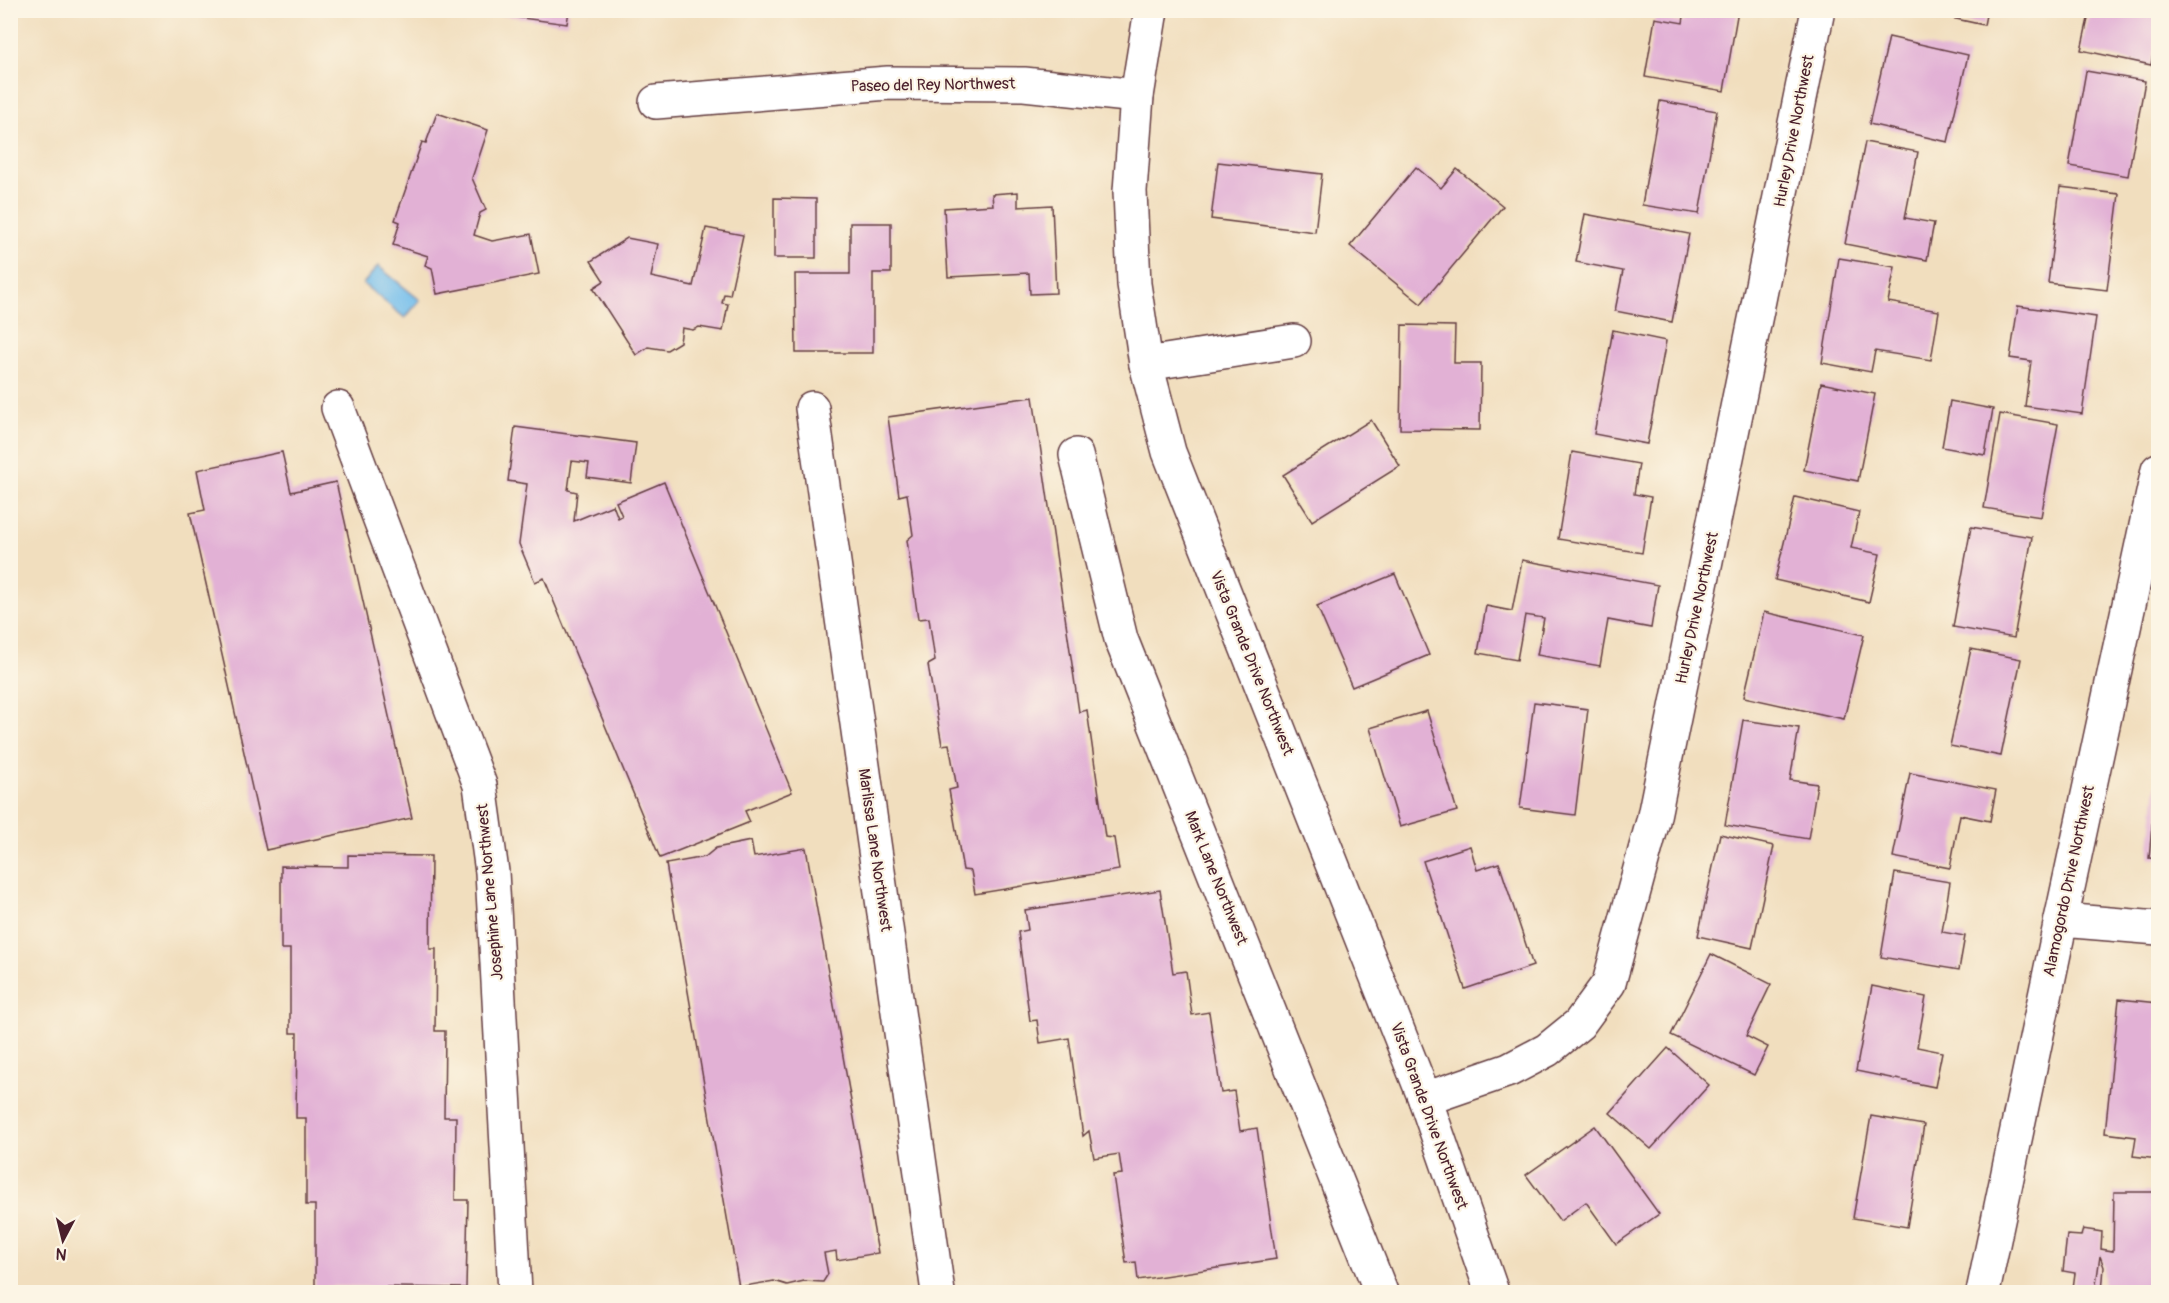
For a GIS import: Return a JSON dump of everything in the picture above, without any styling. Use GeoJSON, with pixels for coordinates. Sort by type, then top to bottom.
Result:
{"type":"FeatureCollection","features":[{"type":"Feature","properties":{"kind":"street","name":"Vista Grande Drive Northwest"},"geometry":{"type":"LineString","coordinates":[[1151,10],[1137,96],[1130,191],[1134,284],[1146,364],[1169,452],[1425,1099],[1492,1293]]}},
{"type":"Feature","properties":{"kind":"street","name":"Hurley Drive Northwest"},"geometry":{"type":"LineString","coordinates":[[1425,1099],[1509,1070],[1548,1050],[1579,1024],[1609,983],[1653,821],[1818,10]]}},
{"type":"Feature","properties":{"kind":"street","name":"Paseo del Rey Northwest"},"geometry":{"type":"LineString","coordinates":[[656,102],[888,83],[1023,84],[1137,96]]}},
{"type":"Feature","properties":{"kind":"street"},"geometry":{"type":"LineString","coordinates":[[1146,364],[1294,341]]}},
{"type":"Feature","properties":{"kind":"street","name":"Josephine Lane Northwest"},"geometry":{"type":"LineString","coordinates":[[338,408],[480,785],[492,872],[516,1293]]}},
{"type":"Feature","properties":{"kind":"street","name":"Marlissa Lane Northwest"},"geometry":{"type":"LineString","coordinates":[[812,408],[938,1293]]}},
{"type":"Feature","properties":{"kind":"street","name":"Mark Lane Northwest"},"geometry":{"type":"LineString","coordinates":[[1076,455],[1121,639],[1381,1293]]}},
{"type":"Feature","properties":{"kind":"street","name":"Alamogordo Drive Northwest"},"geometry":{"type":"LineString","coordinates":[[1983,1293],[2061,920],[2146,596],[2158,470]]}},
{"type":"Feature","properties":{"kind":"street"},"geometry":{"type":"LineString","coordinates":[[2061,920],[2158,928]]}},
{"type":"Feature","properties":{"kind":"water"},"geometry":{"type":"Polygon","coordinates":[[[378,266],[420,300],[405,318],[363,284],[378,266]]]}},
{"type":"Feature","properties":{"kind":"building"},"geometry":{"type":"Polygon","coordinates":[[[462,10],[569,10],[567,24],[462,10]]]}},
{"type":"Feature","properties":{"kind":"building"},"geometry":{"type":"Polygon","coordinates":[[[1685,10],[1738,10],[1724,91],[1645,77],[1655,18],[1683,23],[1685,10]]]}},
{"type":"Feature","properties":{"kind":"building"},"geometry":{"type":"Polygon","coordinates":[[[1915,10],[1987,10],[1984,25],[1915,10]]]}},
{"type":"Feature","properties":{"kind":"building"},"geometry":{"type":"Polygon","coordinates":[[[2090,10],[2158,10],[2158,29],[2151,65],[2081,50],[2090,10]]]}},
{"type":"Feature","properties":{"kind":"building"},"geometry":{"type":"Polygon","coordinates":[[[1889,37],[1968,55],[1948,142],[1869,124],[1889,37]]]}},
{"type":"Feature","properties":{"kind":"building"},"geometry":{"type":"Polygon","coordinates":[[[2086,71],[2145,81],[2128,176],[2069,166],[2086,71]]]}},
{"type":"Feature","properties":{"kind":"building"},"geometry":{"type":"Polygon","coordinates":[[[1660,101],[1717,111],[1699,214],[1642,205],[1660,101]]]}},
{"type":"Feature","properties":{"kind":"building"},"geometry":{"type":"Polygon","coordinates":[[[437,113],[488,130],[472,178],[486,210],[480,213],[474,235],[492,241],[531,234],[539,274],[437,294],[432,268],[425,265],[428,256],[393,245],[400,222],[395,220],[422,142],[426,143],[437,113]]]}},
{"type":"Feature","properties":{"kind":"building"},"geometry":{"type":"Polygon","coordinates":[[[1865,142],[1918,152],[1905,218],[1934,223],[1927,260],[1845,244],[1865,142]]]}},
{"type":"Feature","properties":{"kind":"building"},"geometry":{"type":"Polygon","coordinates":[[[1218,162],[1322,174],[1315,232],[1211,219],[1218,162]]]}},
{"type":"Feature","properties":{"kind":"building"},"geometry":{"type":"Polygon","coordinates":[[[1416,167],[1441,188],[1457,169],[1503,206],[1421,304],[1350,246],[1416,167]]]}},
{"type":"Feature","properties":{"kind":"building"},"geometry":{"type":"Polygon","coordinates":[[[2060,187],[2119,194],[2107,290],[2048,283],[2060,187]]]}},
{"type":"Feature","properties":{"kind":"building"},"geometry":{"type":"Polygon","coordinates":[[[1018,192],[1018,207],[1052,205],[1056,293],[1030,294],[1029,273],[948,277],[944,208],[993,205],[992,194],[1018,192]]]}},
{"type":"Feature","properties":{"kind":"building"},"geometry":{"type":"Polygon","coordinates":[[[774,198],[816,199],[816,258],[774,258],[774,198]]]}},
{"type":"Feature","properties":{"kind":"building"},"geometry":{"type":"Polygon","coordinates":[[[1585,214],[1689,234],[1672,322],[1615,311],[1623,271],[1576,262],[1585,214]]]}},
{"type":"Feature","properties":{"kind":"building"},"geometry":{"type":"Polygon","coordinates":[[[850,223],[891,223],[891,273],[873,273],[873,353],[796,353],[795,274],[850,274],[850,223]]]}},
{"type":"Feature","properties":{"kind":"building"},"geometry":{"type":"Polygon","coordinates":[[[706,228],[743,235],[730,295],[724,294],[722,303],[728,304],[723,331],[699,327],[693,330],[682,328],[680,342],[667,350],[648,347],[636,355],[593,288],[604,281],[591,261],[627,238],[658,244],[651,277],[693,286],[706,228]]]}},
{"type":"Feature","properties":{"kind":"building"},"geometry":{"type":"Polygon","coordinates":[[[1839,258],[1895,267],[1888,302],[1939,311],[1931,360],[1875,351],[1871,372],[1822,363],[1839,258]]]}},
{"type":"Feature","properties":{"kind":"building"},"geometry":{"type":"Polygon","coordinates":[[[2018,306],[2096,317],[2082,414],[2025,406],[2031,361],[2010,358],[2018,306]]]}},
{"type":"Feature","properties":{"kind":"building"},"geometry":{"type":"Polygon","coordinates":[[[1402,325],[1455,326],[1454,363],[1481,363],[1480,430],[1400,429],[1402,325]]]}},
{"type":"Feature","properties":{"kind":"building"},"geometry":{"type":"Polygon","coordinates":[[[1613,330],[1666,341],[1647,444],[1594,434],[1613,330]]]}},
{"type":"Feature","properties":{"kind":"building"},"geometry":{"type":"Polygon","coordinates":[[[1821,383],[1875,394],[1858,481],[1804,470],[1821,383]]]}},
{"type":"Feature","properties":{"kind":"building"},"geometry":{"type":"Polygon","coordinates":[[[1033,397],[1079,712],[1087,710],[1105,837],[1114,838],[1119,870],[975,894],[971,871],[963,870],[949,790],[957,788],[949,744],[942,745],[928,665],[935,661],[929,618],[918,619],[907,540],[913,535],[907,494],[899,496],[888,417],[1033,397]]]}},
{"type":"Feature","properties":{"kind":"building"},"geometry":{"type":"Polygon","coordinates":[[[1950,401],[1993,409],[1985,455],[1942,447],[1950,401]]]}},
{"type":"Feature","properties":{"kind":"building"},"geometry":{"type":"Polygon","coordinates":[[[2000,414],[2058,424],[2041,517],[1984,508],[2000,414]]]}},
{"type":"Feature","properties":{"kind":"building"},"geometry":{"type":"Polygon","coordinates":[[[1371,420],[1400,466],[1312,521],[1283,475],[1371,420]]]}},
{"type":"Feature","properties":{"kind":"building"},"geometry":{"type":"Polygon","coordinates":[[[515,427],[636,443],[631,483],[587,477],[589,463],[572,461],[568,490],[577,492],[574,521],[613,505],[618,518],[622,516],[616,502],[664,482],[792,792],[745,811],[750,822],[660,858],[544,578],[535,582],[519,544],[527,484],[508,481],[515,427]]]}},
{"type":"Feature","properties":{"kind":"building"},"geometry":{"type":"Polygon","coordinates":[[[282,452],[291,492],[336,482],[412,818],[266,850],[190,513],[205,510],[197,470],[282,452]]]}},
{"type":"Feature","properties":{"kind":"building"},"geometry":{"type":"Polygon","coordinates":[[[1572,452],[1639,464],[1634,494],[1651,497],[1642,553],[1558,539],[1572,452]]]}},
{"type":"Feature","properties":{"kind":"building"},"geometry":{"type":"Polygon","coordinates":[[[1795,497],[1859,512],[1851,548],[1880,554],[1869,602],[1775,580],[1795,497]]]}},
{"type":"Feature","properties":{"kind":"building"},"geometry":{"type":"Polygon","coordinates":[[[1971,527],[2032,537],[2014,638],[1953,627],[1971,527]]]}},
{"type":"Feature","properties":{"kind":"building"},"geometry":{"type":"Polygon","coordinates":[[[1522,560],[1658,585],[1651,628],[1608,620],[1600,666],[1537,655],[1544,618],[1525,615],[1517,660],[1478,653],[1486,606],[1512,611],[1522,560]]]}},
{"type":"Feature","properties":{"kind":"building"},"geometry":{"type":"Polygon","coordinates":[[[1395,574],[1429,655],[1352,687],[1317,606],[1395,574]]]}},
{"type":"Feature","properties":{"kind":"building"},"geometry":{"type":"Polygon","coordinates":[[[1764,612],[1864,635],[1844,719],[1744,697],[1764,612]]]}},
{"type":"Feature","properties":{"kind":"building"},"geometry":{"type":"Polygon","coordinates":[[[1971,649],[2021,659],[2001,756],[1950,746],[1971,649]]]}},
{"type":"Feature","properties":{"kind":"building"},"geometry":{"type":"Polygon","coordinates":[[[1534,702],[1588,709],[1575,815],[1520,808],[1534,702]]]}},
{"type":"Feature","properties":{"kind":"building"},"geometry":{"type":"Polygon","coordinates":[[[1427,711],[1457,811],[1400,827],[1370,728],[1427,711]]]}},
{"type":"Feature","properties":{"kind":"building"},"geometry":{"type":"Polygon","coordinates":[[[1743,720],[1799,728],[1790,780],[1817,784],[1808,839],[1725,825],[1743,720]]]}},
{"type":"Feature","properties":{"kind":"building"},"geometry":{"type":"Polygon","coordinates":[[[1910,773],[1996,790],[1990,821],[1960,815],[1950,868],[1893,857],[1910,773]]]}},
{"type":"Feature","properties":{"kind":"building"},"geometry":{"type":"Polygon","coordinates":[[[2156,785],[2158,786],[2158,859],[2149,858],[2156,785]]]}},
{"type":"Feature","properties":{"kind":"building"},"geometry":{"type":"Polygon","coordinates":[[[1720,834],[1774,846],[1752,948],[1698,936],[1720,834]]]}},
{"type":"Feature","properties":{"kind":"building"},"geometry":{"type":"Polygon","coordinates":[[[751,841],[754,857],[806,848],[878,1253],[837,1260],[836,1251],[824,1253],[828,1274],[823,1282],[804,1281],[787,1285],[774,1281],[739,1287],[666,864],[705,857],[716,848],[751,841]]]}},
{"type":"Feature","properties":{"kind":"building"},"geometry":{"type":"Polygon","coordinates":[[[1470,846],[1477,870],[1499,863],[1533,966],[1465,989],[1423,861],[1470,846]]]}},
{"type":"Feature","properties":{"kind":"building"},"geometry":{"type":"Polygon","coordinates":[[[348,855],[431,856],[430,949],[436,949],[435,1031],[445,1031],[444,1117],[456,1117],[455,1200],[468,1200],[466,1288],[315,1286],[315,1205],[306,1205],[306,1118],[296,1118],[297,1033],[290,1033],[290,949],[281,949],[281,866],[348,867],[348,855]]]}},
{"type":"Feature","properties":{"kind":"building"},"geometry":{"type":"Polygon","coordinates":[[[1895,873],[1950,882],[1942,932],[1965,936],[1959,970],[1881,957],[1895,873]]]}},
{"type":"Feature","properties":{"kind":"building"},"geometry":{"type":"Polygon","coordinates":[[[1160,890],[1173,973],[1186,971],[1192,1015],[1209,1012],[1221,1093],[1234,1091],[1240,1131],[1257,1128],[1276,1259],[1138,1280],[1136,1262],[1126,1263],[1113,1175],[1122,1174],[1119,1154],[1094,1158],[1089,1131],[1083,1136],[1069,1038],[1040,1043],[1037,1020],[1030,1021],[1018,932],[1028,930],[1025,910],[1160,890]]]}},
{"type":"Feature","properties":{"kind":"building"},"geometry":{"type":"Polygon","coordinates":[[[1711,954],[1771,984],[1746,1036],[1768,1047],[1754,1075],[1671,1035],[1711,954]]]}},
{"type":"Feature","properties":{"kind":"building"},"geometry":{"type":"Polygon","coordinates":[[[1872,986],[1926,997],[1917,1047],[1942,1052],[1935,1087],[1856,1071],[1872,986]]]}},
{"type":"Feature","properties":{"kind":"building"},"geometry":{"type":"Polygon","coordinates":[[[2119,999],[2158,1003],[2158,1159],[2133,1156],[2136,1137],[2105,1133],[2119,999]]]}},
{"type":"Feature","properties":{"kind":"building"},"geometry":{"type":"Polygon","coordinates":[[[1668,1048],[1709,1085],[1651,1149],[1610,1113],[1668,1048]]]}},
{"type":"Feature","properties":{"kind":"building"},"geometry":{"type":"Polygon","coordinates":[[[1871,1116],[1924,1125],[1907,1227],[1853,1218],[1871,1116]]]}},
{"type":"Feature","properties":{"kind":"building"},"geometry":{"type":"Polygon","coordinates":[[[1595,1126],[1659,1214],[1616,1244],[1586,1202],[1560,1221],[1526,1175],[1595,1126]]]}},
{"type":"Feature","properties":{"kind":"building"},"geometry":{"type":"Polygon","coordinates":[[[2114,1192],[2158,1192],[2158,1292],[2102,1292],[2104,1267],[2100,1256],[2095,1292],[2061,1292],[2061,1288],[2073,1288],[2075,1273],[2063,1271],[2067,1235],[2081,1236],[2083,1229],[2102,1232],[2101,1249],[2113,1251],[2114,1192]]]}}]}
